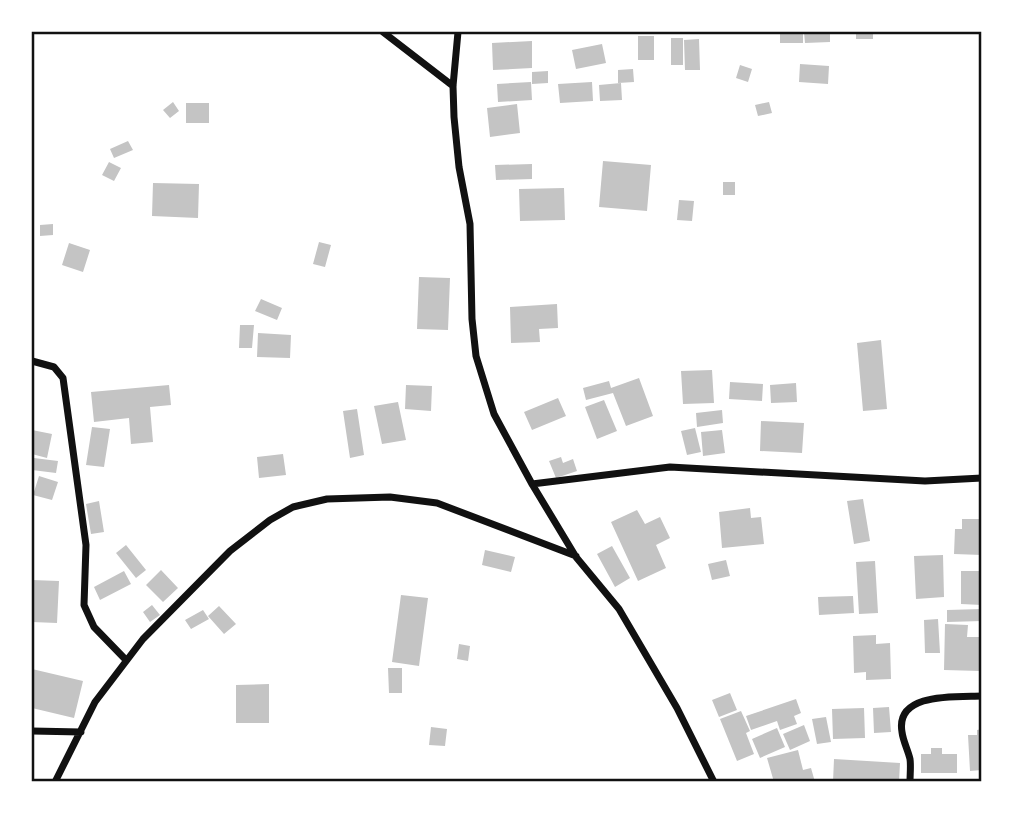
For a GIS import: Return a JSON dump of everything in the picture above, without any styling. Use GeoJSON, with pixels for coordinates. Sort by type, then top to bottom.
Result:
{"type":"FeatureCollection","features":[{"type":"Feature","properties":{"kind":"street"},"geometry":{"type":"LineString","coordinates":[[383,32],[453,86]]}},
{"type":"Feature","properties":{"kind":"street"},"geometry":{"type":"LineString","coordinates":[[458,32],[453,86],[454,117],[459,167],[470,224],[472,319],[476,356],[494,414],[576,557],[619,609],[677,708],[714,782]]}},
{"type":"Feature","properties":{"kind":"street"},"geometry":{"type":"LineString","coordinates":[[32,361],[54,367],[63,378],[86,545],[84,605],[94,627],[126,660]]}},
{"type":"Feature","properties":{"kind":"street"},"geometry":{"type":"LineString","coordinates":[[532,484],[670,467],[925,481],[982,478]]}},
{"type":"Feature","properties":{"kind":"street"},"geometry":{"type":"LineString","coordinates":[[55,782],[95,702],[143,639],[230,551],[270,520],[307,503],[327,499],[390,498],[437,503],[576,557]]}},
{"type":"Feature","properties":{"kind":"street"},"geometry":{"type":"LineString","coordinates":[[910,782],[910,762],[901,731],[903,718],[913,704],[929,699],[982,696]]}},
{"type":"Feature","properties":{"kind":"street"},"geometry":{"type":"LineString","coordinates":[[32,731],[81,732]]}},
{"type":"Feature","properties":{"kind":"building"},"geometry":{"type":"Polygon","coordinates":[[[780,32],[803,32],[803,43],[780,43],[780,32]]]}},
{"type":"Feature","properties":{"kind":"building"},"geometry":{"type":"Polygon","coordinates":[[[804,32],[830,32],[830,42],[805,43],[804,32]]]}},
{"type":"Feature","properties":{"kind":"building"},"geometry":{"type":"Polygon","coordinates":[[[856,32],[873,32],[873,39],[856,39],[856,32]]]}},
{"type":"Feature","properties":{"kind":"building"},"geometry":{"type":"Polygon","coordinates":[[[638,36],[654,36],[654,60],[638,60],[638,36]]]}},
{"type":"Feature","properties":{"kind":"building"},"geometry":{"type":"Polygon","coordinates":[[[671,38],[683,38],[683,65],[671,65],[671,38]]]}},
{"type":"Feature","properties":{"kind":"building"},"geometry":{"type":"Polygon","coordinates":[[[699,39],[700,70],[685,70],[684,40],[699,39]]]}},
{"type":"Feature","properties":{"kind":"building"},"geometry":{"type":"Polygon","coordinates":[[[532,41],[532,68],[493,70],[492,43],[532,41]]]}},
{"type":"Feature","properties":{"kind":"building"},"geometry":{"type":"Polygon","coordinates":[[[602,44],[606,63],[576,69],[572,50],[602,44]]]}},
{"type":"Feature","properties":{"kind":"building"},"geometry":{"type":"Polygon","coordinates":[[[800,64],[829,66],[828,84],[799,82],[800,64]]]}},
{"type":"Feature","properties":{"kind":"building"},"geometry":{"type":"Polygon","coordinates":[[[740,65],[752,69],[748,82],[736,78],[740,65]]]}},
{"type":"Feature","properties":{"kind":"building"},"geometry":{"type":"Polygon","coordinates":[[[633,69],[634,82],[618,83],[618,70],[633,69]]]}},
{"type":"Feature","properties":{"kind":"building"},"geometry":{"type":"Polygon","coordinates":[[[548,71],[548,83],[532,84],[532,72],[548,71]]]}},
{"type":"Feature","properties":{"kind":"building"},"geometry":{"type":"Polygon","coordinates":[[[531,82],[532,100],[498,102],[497,84],[531,82]]]}},
{"type":"Feature","properties":{"kind":"building"},"geometry":{"type":"Polygon","coordinates":[[[592,82],[593,101],[560,103],[558,84],[592,82]]]}},
{"type":"Feature","properties":{"kind":"building"},"geometry":{"type":"Polygon","coordinates":[[[621,83],[622,100],[600,101],[599,85],[621,83]]]}},
{"type":"Feature","properties":{"kind":"building"},"geometry":{"type":"Polygon","coordinates":[[[173,102],[179,111],[170,118],[163,110],[173,102]]]}},
{"type":"Feature","properties":{"kind":"building"},"geometry":{"type":"Polygon","coordinates":[[[769,102],[772,113],[758,116],[755,105],[769,102]]]}},
{"type":"Feature","properties":{"kind":"building"},"geometry":{"type":"Polygon","coordinates":[[[186,103],[209,103],[209,123],[186,123],[186,103]]]}},
{"type":"Feature","properties":{"kind":"building"},"geometry":{"type":"Polygon","coordinates":[[[517,104],[520,133],[490,137],[487,108],[517,104]]]}},
{"type":"Feature","properties":{"kind":"building"},"geometry":{"type":"Polygon","coordinates":[[[128,141],[133,150],[114,158],[110,149],[128,141]]]}},
{"type":"Feature","properties":{"kind":"building"},"geometry":{"type":"Polygon","coordinates":[[[603,161],[651,165],[647,211],[599,207],[603,161]]]}},
{"type":"Feature","properties":{"kind":"building"},"geometry":{"type":"Polygon","coordinates":[[[109,162],[121,168],[114,181],[102,175],[109,162]]]}},
{"type":"Feature","properties":{"kind":"building"},"geometry":{"type":"Polygon","coordinates":[[[532,164],[532,179],[496,180],[495,165],[532,164]]]}},
{"type":"Feature","properties":{"kind":"building"},"geometry":{"type":"Polygon","coordinates":[[[723,182],[735,182],[735,195],[723,195],[723,182]]]}},
{"type":"Feature","properties":{"kind":"building"},"geometry":{"type":"Polygon","coordinates":[[[153,183],[199,184],[198,218],[152,216],[153,183]]]}},
{"type":"Feature","properties":{"kind":"building"},"geometry":{"type":"Polygon","coordinates":[[[564,188],[565,220],[520,221],[519,189],[564,188]]]}},
{"type":"Feature","properties":{"kind":"building"},"geometry":{"type":"Polygon","coordinates":[[[679,200],[694,201],[692,221],[677,220],[679,200]]]}},
{"type":"Feature","properties":{"kind":"building"},"geometry":{"type":"Polygon","coordinates":[[[53,224],[53,235],[40,236],[40,225],[53,224]]]}},
{"type":"Feature","properties":{"kind":"building"},"geometry":{"type":"Polygon","coordinates":[[[319,242],[331,245],[325,267],[313,264],[319,242]]]}},
{"type":"Feature","properties":{"kind":"building"},"geometry":{"type":"Polygon","coordinates":[[[69,243],[90,250],[83,272],[62,265],[69,243]]]}},
{"type":"Feature","properties":{"kind":"building"},"geometry":{"type":"Polygon","coordinates":[[[419,277],[450,278],[448,330],[417,329],[419,277]]]}},
{"type":"Feature","properties":{"kind":"building"},"geometry":{"type":"Polygon","coordinates":[[[261,299],[282,308],[277,320],[255,311],[261,299]]]}},
{"type":"Feature","properties":{"kind":"building"},"geometry":{"type":"Polygon","coordinates":[[[557,304],[558,328],[539,329],[540,342],[511,343],[510,307],[557,304]]]}},
{"type":"Feature","properties":{"kind":"building"},"geometry":{"type":"Polygon","coordinates":[[[240,325],[254,325],[252,348],[239,348],[240,325]]]}},
{"type":"Feature","properties":{"kind":"building"},"geometry":{"type":"Polygon","coordinates":[[[258,333],[291,335],[290,358],[257,357],[258,333]]]}},
{"type":"Feature","properties":{"kind":"building"},"geometry":{"type":"Polygon","coordinates":[[[881,340],[887,409],[863,411],[857,343],[881,340]]]}},
{"type":"Feature","properties":{"kind":"building"},"geometry":{"type":"Polygon","coordinates":[[[712,370],[714,403],[683,404],[681,371],[712,370]]]}},
{"type":"Feature","properties":{"kind":"building"},"geometry":{"type":"Polygon","coordinates":[[[639,378],[653,416],[626,426],[613,393],[586,400],[583,388],[609,381],[611,388],[639,378]]]}},
{"type":"Feature","properties":{"kind":"building"},"geometry":{"type":"Polygon","coordinates":[[[730,382],[763,384],[762,401],[729,399],[730,382]]]}},
{"type":"Feature","properties":{"kind":"building"},"geometry":{"type":"Polygon","coordinates":[[[796,383],[797,402],[771,403],[770,385],[796,383]]]}},
{"type":"Feature","properties":{"kind":"building"},"geometry":{"type":"Polygon","coordinates":[[[169,385],[171,405],[150,407],[153,442],[131,444],[129,418],[94,422],[91,392],[169,385]]]}},
{"type":"Feature","properties":{"kind":"building"},"geometry":{"type":"Polygon","coordinates":[[[406,385],[432,386],[431,411],[405,409],[406,385]]]}},
{"type":"Feature","properties":{"kind":"building"},"geometry":{"type":"Polygon","coordinates":[[[558,398],[566,416],[532,430],[524,412],[558,398]]]}},
{"type":"Feature","properties":{"kind":"building"},"geometry":{"type":"Polygon","coordinates":[[[604,400],[617,431],[597,439],[585,407],[604,400]]]}},
{"type":"Feature","properties":{"kind":"building"},"geometry":{"type":"Polygon","coordinates":[[[398,402],[406,440],[382,444],[374,406],[398,402]]]}},
{"type":"Feature","properties":{"kind":"building"},"geometry":{"type":"Polygon","coordinates":[[[357,409],[364,455],[350,458],[343,411],[357,409]]]}},
{"type":"Feature","properties":{"kind":"building"},"geometry":{"type":"Polygon","coordinates":[[[722,410],[723,423],[697,427],[696,413],[722,410]]]}},
{"type":"Feature","properties":{"kind":"building"},"geometry":{"type":"Polygon","coordinates":[[[761,421],[804,423],[802,453],[760,451],[761,421]]]}},
{"type":"Feature","properties":{"kind":"building"},"geometry":{"type":"Polygon","coordinates":[[[92,427],[110,429],[104,467],[86,465],[92,427]]]}},
{"type":"Feature","properties":{"kind":"building"},"geometry":{"type":"Polygon","coordinates":[[[695,428],[701,452],[687,455],[681,431],[695,428]]]}},
{"type":"Feature","properties":{"kind":"building"},"geometry":{"type":"Polygon","coordinates":[[[32,430],[52,434],[47,458],[32,454],[32,430]]]}},
{"type":"Feature","properties":{"kind":"building"},"geometry":{"type":"Polygon","coordinates":[[[722,430],[725,453],[703,456],[701,432],[722,430]]]}},
{"type":"Feature","properties":{"kind":"building"},"geometry":{"type":"Polygon","coordinates":[[[283,454],[286,475],[259,478],[257,457],[283,454]]]}},
{"type":"Feature","properties":{"kind":"building"},"geometry":{"type":"Polygon","coordinates":[[[561,457],[563,463],[573,459],[577,471],[556,478],[549,461],[561,457]]]}},
{"type":"Feature","properties":{"kind":"building"},"geometry":{"type":"Polygon","coordinates":[[[34,458],[58,461],[56,473],[32,470],[34,458]]]}},
{"type":"Feature","properties":{"kind":"building"},"geometry":{"type":"Polygon","coordinates":[[[39,476],[58,482],[52,500],[33,495],[39,476]]]}},
{"type":"Feature","properties":{"kind":"building"},"geometry":{"type":"Polygon","coordinates":[[[863,499],[870,541],[854,544],[847,501],[863,499]]]}},
{"type":"Feature","properties":{"kind":"building"},"geometry":{"type":"Polygon","coordinates":[[[99,501],[104,532],[91,534],[86,504],[99,501]]]}},
{"type":"Feature","properties":{"kind":"building"},"geometry":{"type":"Polygon","coordinates":[[[750,508],[751,518],[761,517],[764,544],[722,548],[719,512],[750,508]]]}},
{"type":"Feature","properties":{"kind":"building"},"geometry":{"type":"Polygon","coordinates":[[[637,510],[645,524],[660,517],[670,538],[656,545],[666,568],[638,581],[611,522],[637,510]]]}},
{"type":"Feature","properties":{"kind":"building"},"geometry":{"type":"Polygon","coordinates":[[[962,519],[982,519],[982,555],[954,554],[955,529],[962,529],[962,519]]]}},
{"type":"Feature","properties":{"kind":"building"},"geometry":{"type":"Polygon","coordinates":[[[126,545],[146,570],[136,578],[116,553],[126,545]]]}},
{"type":"Feature","properties":{"kind":"building"},"geometry":{"type":"Polygon","coordinates":[[[612,546],[630,578],[615,587],[597,554],[612,546]]]}},
{"type":"Feature","properties":{"kind":"building"},"geometry":{"type":"Polygon","coordinates":[[[485,550],[515,557],[511,572],[482,565],[485,550]]]}},
{"type":"Feature","properties":{"kind":"building"},"geometry":{"type":"Polygon","coordinates":[[[943,555],[944,597],[916,599],[914,556],[943,555]]]}},
{"type":"Feature","properties":{"kind":"building"},"geometry":{"type":"Polygon","coordinates":[[[726,560],[730,576],[712,580],[708,564],[726,560]]]}},
{"type":"Feature","properties":{"kind":"building"},"geometry":{"type":"Polygon","coordinates":[[[875,561],[878,613],[859,614],[856,562],[875,561]]]}},
{"type":"Feature","properties":{"kind":"building"},"geometry":{"type":"Polygon","coordinates":[[[161,570],[178,588],[163,602],[146,585],[161,570]]]}},
{"type":"Feature","properties":{"kind":"building"},"geometry":{"type":"Polygon","coordinates":[[[124,571],[131,584],[100,600],[94,587],[124,571]]]}},
{"type":"Feature","properties":{"kind":"building"},"geometry":{"type":"Polygon","coordinates":[[[961,571],[982,571],[982,605],[961,604],[961,571]]]}},
{"type":"Feature","properties":{"kind":"building"},"geometry":{"type":"Polygon","coordinates":[[[32,580],[59,581],[57,623],[32,622],[32,580]]]}},
{"type":"Feature","properties":{"kind":"building"},"geometry":{"type":"Polygon","coordinates":[[[401,595],[428,598],[419,666],[392,662],[401,595]]]}},
{"type":"Feature","properties":{"kind":"building"},"geometry":{"type":"Polygon","coordinates":[[[853,596],[854,613],[819,615],[818,597],[853,596]]]}},
{"type":"Feature","properties":{"kind":"building"},"geometry":{"type":"Polygon","coordinates":[[[152,605],[160,615],[150,622],[143,612],[152,605]]]}},
{"type":"Feature","properties":{"kind":"building"},"geometry":{"type":"Polygon","coordinates":[[[219,606],[236,624],[224,634],[208,616],[219,606]]]}},
{"type":"Feature","properties":{"kind":"building"},"geometry":{"type":"Polygon","coordinates":[[[982,609],[982,621],[947,622],[947,610],[982,609]]]}},
{"type":"Feature","properties":{"kind":"building"},"geometry":{"type":"Polygon","coordinates":[[[203,610],[209,619],[191,629],[185,620],[203,610]]]}},
{"type":"Feature","properties":{"kind":"building"},"geometry":{"type":"Polygon","coordinates":[[[938,619],[940,653],[925,653],[924,620],[938,619]]]}},
{"type":"Feature","properties":{"kind":"building"},"geometry":{"type":"Polygon","coordinates":[[[945,624],[968,625],[967,637],[981,637],[980,671],[944,670],[945,624]]]}},
{"type":"Feature","properties":{"kind":"building"},"geometry":{"type":"Polygon","coordinates":[[[876,635],[876,644],[890,643],[891,679],[866,680],[866,672],[854,673],[853,636],[876,635]]]}},
{"type":"Feature","properties":{"kind":"building"},"geometry":{"type":"Polygon","coordinates":[[[459,644],[470,646],[468,661],[457,659],[459,644]]]}},
{"type":"Feature","properties":{"kind":"building"},"geometry":{"type":"Polygon","coordinates":[[[388,668],[402,668],[402,693],[389,693],[388,668]]]}},
{"type":"Feature","properties":{"kind":"building"},"geometry":{"type":"Polygon","coordinates":[[[32,669],[83,681],[74,718],[32,708],[32,669]]]}},
{"type":"Feature","properties":{"kind":"building"},"geometry":{"type":"Polygon","coordinates":[[[269,684],[269,723],[236,723],[236,685],[269,684]]]}},
{"type":"Feature","properties":{"kind":"building"},"geometry":{"type":"Polygon","coordinates":[[[730,693],[737,710],[719,717],[712,700],[730,693]]]}},
{"type":"Feature","properties":{"kind":"building"},"geometry":{"type":"Polygon","coordinates":[[[796,699],[801,713],[794,716],[797,724],[780,730],[777,721],[751,730],[746,716],[796,699]]]}},
{"type":"Feature","properties":{"kind":"building"},"geometry":{"type":"Polygon","coordinates":[[[889,707],[891,732],[874,733],[873,708],[889,707]]]}},
{"type":"Feature","properties":{"kind":"building"},"geometry":{"type":"Polygon","coordinates":[[[864,708],[865,738],[833,739],[832,709],[864,708]]]}},
{"type":"Feature","properties":{"kind":"building"},"geometry":{"type":"Polygon","coordinates":[[[741,711],[750,731],[746,733],[754,754],[737,761],[720,719],[741,711]]]}},
{"type":"Feature","properties":{"kind":"building"},"geometry":{"type":"Polygon","coordinates":[[[826,717],[831,742],[817,744],[812,719],[826,717]]]}},
{"type":"Feature","properties":{"kind":"building"},"geometry":{"type":"Polygon","coordinates":[[[804,725],[810,741],[790,750],[783,734],[804,725]]]}},
{"type":"Feature","properties":{"kind":"building"},"geometry":{"type":"Polygon","coordinates":[[[431,727],[447,729],[445,746],[429,745],[431,727]]]}},
{"type":"Feature","properties":{"kind":"building"},"geometry":{"type":"Polygon","coordinates":[[[777,728],[785,747],[760,758],[752,739],[777,728]]]}},
{"type":"Feature","properties":{"kind":"building"},"geometry":{"type":"Polygon","coordinates":[[[982,729],[982,770],[970,771],[968,735],[977,735],[977,730],[982,729]]]}},
{"type":"Feature","properties":{"kind":"building"},"geometry":{"type":"Polygon","coordinates":[[[931,748],[942,748],[942,754],[957,754],[957,773],[921,773],[921,754],[931,754],[931,748]]]}},
{"type":"Feature","properties":{"kind":"building"},"geometry":{"type":"Polygon","coordinates":[[[798,750],[803,770],[811,768],[815,782],[774,782],[767,758],[798,750]]]}},
{"type":"Feature","properties":{"kind":"building"},"geometry":{"type":"Polygon","coordinates":[[[834,759],[900,763],[899,782],[833,782],[834,759]]]}}]}
